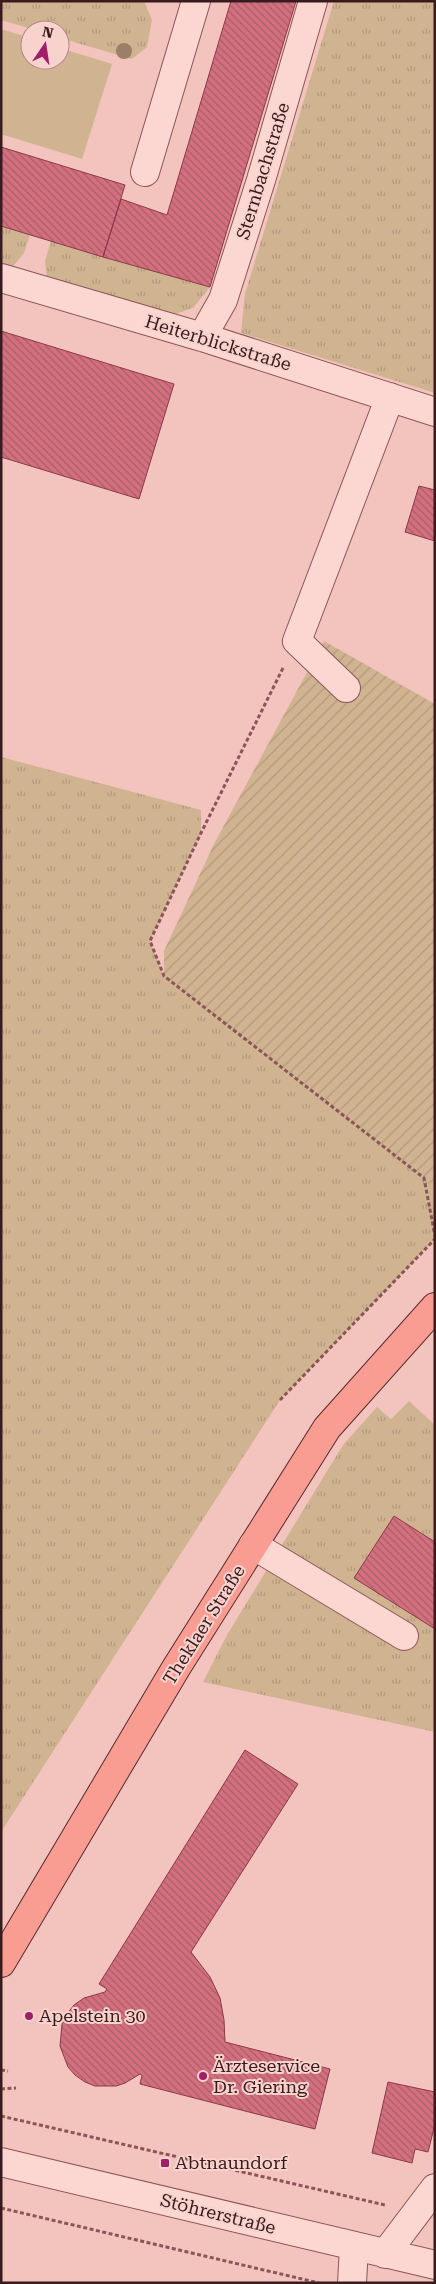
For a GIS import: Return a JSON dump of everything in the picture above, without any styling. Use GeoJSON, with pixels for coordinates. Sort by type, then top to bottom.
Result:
{"type":"FeatureCollection","features":[{"type":"Feature","properties":{"kind":"main road","name":"Theklaer Straße"},"geometry":{"type":"LineString","coordinates":[[1,1963],[176,1668],[327,1428],[435,1307]]}},
{"type":"Feature","properties":{"kind":"street"},"geometry":{"type":"LineString","coordinates":[[145,172],[196,1]]}},
{"type":"Feature","properties":{"kind":"street","name":"Sternbachstraße"},"geometry":{"type":"LineString","coordinates":[[202,337],[223,300],[261,180],[313,1]]}},
{"type":"Feature","properties":{"kind":"street","name":"Heiterblickstraße"},"geometry":{"type":"LineString","coordinates":[[1,278],[202,337],[435,412]]}},
{"type":"Feature","properties":{"kind":"street"},"geometry":{"type":"LineString","coordinates":[[346,688],[296,641],[390,398]]}},
{"type":"Feature","properties":{"kind":"street"},"geometry":{"type":"LineString","coordinates":[[253,1544],[404,1636]]}},
{"type":"Feature","properties":{"kind":"street","name":"Stöhrerstraße"},"geometry":{"type":"LineString","coordinates":[[1,2162],[435,2265]]}},
{"type":"Feature","properties":{"kind":"street"},"geometry":{"type":"LineString","coordinates":[[385,2254],[435,2188]]}},
{"type":"Feature","properties":{"kind":"street"},"geometry":{"type":"LineString","coordinates":[[352,2283],[354,2247]]}},
{"type":"Feature","properties":{"kind":"path"},"geometry":{"type":"LineString","coordinates":[[280,1400],[435,1238],[424,1178],[164,976],[150,941],[296,641]]}},
{"type":"Feature","properties":{"kind":"path"},"geometry":{"type":"LineString","coordinates":[[1,2070],[8,2072]]}},
{"type":"Feature","properties":{"kind":"path"},"geometry":{"type":"LineString","coordinates":[[1,2088],[16,2088]]}},
{"type":"Feature","properties":{"kind":"path"},"geometry":{"type":"LineString","coordinates":[[1,2116],[416,2212]]}},
{"type":"Feature","properties":{"kind":"path"},"geometry":{"type":"LineString","coordinates":[[1,2208],[319,2283]]}},
{"type":"Feature","properties":{"kind":"green space"},"geometry":{"type":"Polygon","coordinates":[[[1,1],[144,1],[152,20],[147,47],[132,59],[70,41],[70,20],[20,20],[20,26],[1,20],[1,1]]]}},
{"type":"Feature","properties":{"kind":"green space"},"geometry":{"type":"Polygon","coordinates":[[[334,1],[435,1],[435,393],[241,333],[245,294],[334,1]]]}},
{"type":"Feature","properties":{"kind":"green space"},"geometry":{"type":"Polygon","coordinates":[[[1,29],[20,35],[20,70],[70,70],[70,51],[112,64],[82,159],[1,134],[1,29]]]}},
{"type":"Feature","properties":{"kind":"green space"},"geometry":{"type":"Polygon","coordinates":[[[1,226],[30,235],[24,253],[11,269],[1,266],[1,226]]]}},
{"type":"Feature","properties":{"kind":"green space"},"geometry":{"type":"Polygon","coordinates":[[[51,241],[210,287],[193,308],[167,317],[47,279],[45,261],[51,241]]]}},
{"type":"Feature","properties":{"kind":"green space"},"geometry":{"type":"Polygon","coordinates":[[[324,641],[435,704],[435,1187],[164,976],[164,951],[214,844],[324,641]]]}},
{"type":"Feature","properties":{"kind":"green space"},"geometry":{"type":"Polygon","coordinates":[[[1,757],[201,810],[201,833],[150,941],[164,976],[435,1187],[435,1239],[280,1400],[1,1832],[1,757]]]}},
{"type":"Feature","properties":{"kind":"green space"},"geometry":{"type":"Polygon","coordinates":[[[409,1401],[435,1425],[435,1732],[203,1682],[227,1635],[343,1445],[377,1407],[391,1419],[409,1401]]]}},
{"type":"Feature","properties":{"kind":"building"},"geometry":{"type":"Polygon","coordinates":[[[231,1],[296,1],[210,287],[103,257],[121,199],[167,215],[231,1]]]}},
{"type":"Feature","properties":{"kind":"building"},"geometry":{"type":"Polygon","coordinates":[[[1,147],[125,185],[103,257],[1,226],[1,147]]]}},
{"type":"Feature","properties":{"kind":"building"},"geometry":{"type":"Polygon","coordinates":[[[1,331],[174,384],[139,499],[1,457],[1,331]]]}},
{"type":"Feature","properties":{"kind":"building"},"geometry":{"type":"Polygon","coordinates":[[[419,486],[435,490],[435,541],[405,532],[419,486]]]}},
{"type":"Feature","properties":{"kind":"building"},"geometry":{"type":"Polygon","coordinates":[[[394,1516],[435,1542],[435,1629],[354,1578],[394,1516]]]}},
{"type":"Feature","properties":{"kind":"building"},"geometry":{"type":"Polygon","coordinates":[[[245,1750],[298,1784],[191,1952],[210,1977],[220,1998],[225,2042],[330,2069],[315,2129],[140,2084],[142,2075],[140,2074],[116,2086],[95,2086],[75,2075],[68,2067],[60,2046],[62,2024],[67,2014],[74,2005],[84,1998],[105,1992],[107,1989],[99,1984],[245,1750]]]}},
{"type":"Feature","properties":{"kind":"building"},"geometry":{"type":"Polygon","coordinates":[[[388,2082],[435,2092],[435,2124],[428,2152],[415,2149],[412,2163],[372,2153],[388,2082]]]}},
{"type":"Feature","properties":{"kind":"place","name":"Apelstein 30"},"geometry":{"type":"Point","coordinates":[29,2016]}},
{"type":"Feature","properties":{"kind":"place","name":"Ärzteservice Dr. Giering"},"geometry":{"type":"Point","coordinates":[203,2076]}},
{"type":"Feature","properties":{"kind":"place","name":"Abtnaundorf"},"geometry":{"type":"Point","coordinates":[165,2163]}}]}
